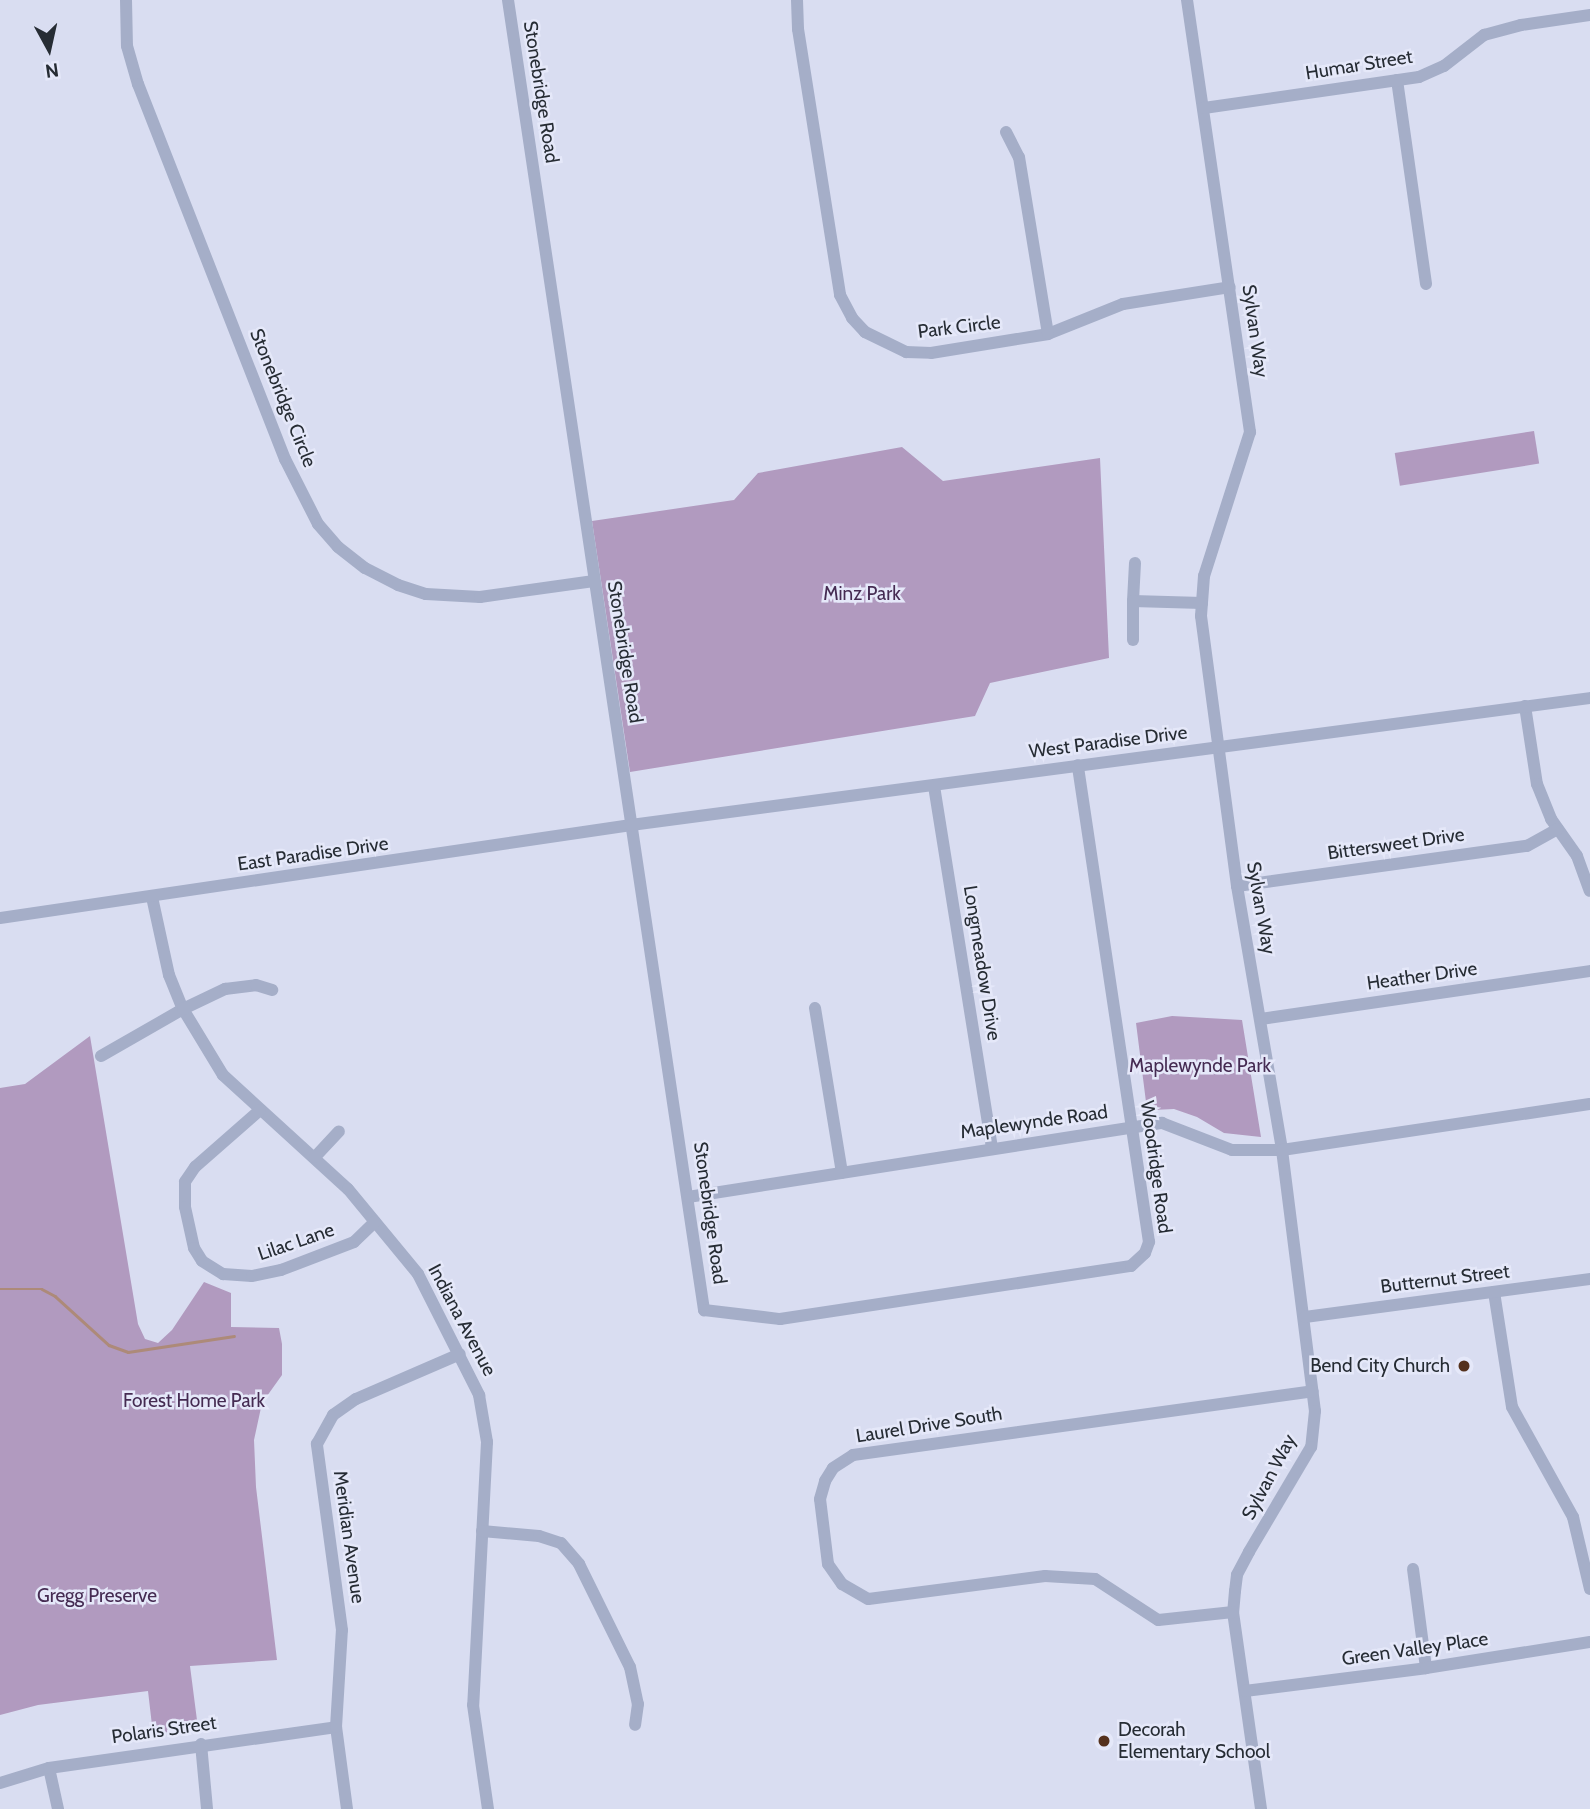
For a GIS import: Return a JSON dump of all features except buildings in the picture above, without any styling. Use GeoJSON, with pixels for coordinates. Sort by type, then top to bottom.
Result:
{"type":"FeatureCollection","features":[{"type":"Feature","properties":{"kind":"street","name":"Stonebridge Circle"},"geometry":{"type":"LineString","coordinates":[[126,0],[127,46],[138,84],[285,459],[318,524],[338,547],[365,568],[398,585],[426,594],[480,597],[594,581]]}},
{"type":"Feature","properties":{"kind":"street","name":"Stonebridge Road"},"geometry":{"type":"LineString","coordinates":[[508,0],[705,1310]]}},
{"type":"Feature","properties":{"kind":"street","name":"Park Circle"},"geometry":{"type":"LineString","coordinates":[[797,0],[798,29],[840,295],[852,318],[865,332],[906,352],[931,354],[1048,334],[1123,304],[1230,287]]}},
{"type":"Feature","properties":{"kind":"street","name":"Sylvan Way"},"geometry":{"type":"LineString","coordinates":[[1187,0],[1250,432],[1204,576],[1202,603],[1217,747],[1237,886],[1282,1150],[1315,1411],[1311,1447],[1237,1575],[1233,1612],[1261,1809]]}},
{"type":"Feature","properties":{"kind":"street","name":"Humar Street"},"geometry":{"type":"LineString","coordinates":[[1204,108],[1397,80],[1432,72],[1484,35],[1521,25],[1590,15]]}},
{"type":"Feature","properties":{"kind":"street"},"geometry":{"type":"LineString","coordinates":[[1397,80],[1426,284]]}},
{"type":"Feature","properties":{"kind":"street"},"geometry":{"type":"LineString","coordinates":[[1006,132],[1019,157],[1048,334]]}},
{"type":"Feature","properties":{"kind":"street"},"geometry":{"type":"LineString","coordinates":[[1133,640],[1135,563]]}},
{"type":"Feature","properties":{"kind":"street"},"geometry":{"type":"LineString","coordinates":[[1132,601],[1202,603]]}},
{"type":"Feature","properties":{"kind":"street","name":"West Paradise Drive"},"geometry":{"type":"LineString","coordinates":[[631,825],[1590,698]]}},
{"type":"Feature","properties":{"kind":"street"},"geometry":{"type":"LineString","coordinates":[[1525,706],[1537,784],[1558,829],[1577,856],[1590,891]]}},
{"type":"Feature","properties":{"kind":"street","name":"Woodridge Road"},"geometry":{"type":"LineString","coordinates":[[705,1310],[780,1319],[1130,1266],[1144,1254],[1149,1242],[1078,765]]}},
{"type":"Feature","properties":{"kind":"street","name":"Longmeadow Drive"},"geometry":{"type":"LineString","coordinates":[[934,786],[992,1147]]}},
{"type":"Feature","properties":{"kind":"street","name":"East Paradise Drive"},"geometry":{"type":"LineString","coordinates":[[0,918],[631,825]]}},
{"type":"Feature","properties":{"kind":"street","name":"Bittersweet Drive"},"geometry":{"type":"LineString","coordinates":[[1237,886],[1527,846],[1558,829]]}},
{"type":"Feature","properties":{"kind":"street","name":"Indiana Avenue"},"geometry":{"type":"LineString","coordinates":[[152,897],[169,975],[183,1009],[223,1075],[315,1157],[418,1274],[480,1395],[486,1418],[487,1442],[473,1705],[488,1809]]}},
{"type":"Feature","properties":{"kind":"street","name":"Heather Drive"},"geometry":{"type":"LineString","coordinates":[[1261,1019],[1590,971]]}},
{"type":"Feature","properties":{"kind":"street"},"geometry":{"type":"LineString","coordinates":[[101,1056],[183,1009],[234,987],[256,985],[272,990]]}},
{"type":"Feature","properties":{"kind":"street"},"geometry":{"type":"LineString","coordinates":[[815,1008],[842,1173]]}},
{"type":"Feature","properties":{"kind":"street","name":"Maplewynde Road"},"geometry":{"type":"LineString","coordinates":[[688,1196],[1161,1122],[1231,1150],[1282,1150],[1590,1104]]}},
{"type":"Feature","properties":{"kind":"street","name":"Lilac Lane"},"geometry":{"type":"LineString","coordinates":[[260,1110],[195,1167],[185,1182],[185,1207],[194,1248],[202,1261],[223,1274],[252,1276],[281,1270],[354,1242],[375,1222]]}},
{"type":"Feature","properties":{"kind":"street"},"geometry":{"type":"LineString","coordinates":[[315,1157],[339,1131]]}},
{"type":"Feature","properties":{"kind":"street","name":"Butternut Street"},"geometry":{"type":"LineString","coordinates":[[1305,1317],[1590,1279]]}},
{"type":"Feature","properties":{"kind":"street"},"geometry":{"type":"LineString","coordinates":[[1494,1292],[1501,1349],[1513,1408],[1573,1517],[1590,1588]]}},
{"type":"Feature","properties":{"kind":"street","name":"Meridian Avenue"},"geometry":{"type":"LineString","coordinates":[[347,1809],[336,1727],[342,1630],[317,1444],[333,1415],[356,1399],[460,1354]]}},
{"type":"Feature","properties":{"kind":"street","name":"Laurel Drive South"},"geometry":{"type":"LineString","coordinates":[[1233,1612],[1158,1619],[1095,1579],[1045,1576],[868,1599],[842,1584],[828,1563],[820,1499],[825,1481],[833,1468],[853,1455],[1313,1391]]}},
{"type":"Feature","properties":{"kind":"street"},"geometry":{"type":"LineString","coordinates":[[482,1531],[540,1536],[561,1543],[579,1564],[630,1667],[638,1704],[635,1724]]}},
{"type":"Feature","properties":{"kind":"street"},"geometry":{"type":"LineString","coordinates":[[1412,1569],[1426,1668]]}},
{"type":"Feature","properties":{"kind":"street","name":"Green Valley Place"},"geometry":{"type":"LineString","coordinates":[[1245,1692],[1426,1668],[1590,1642]]}},
{"type":"Feature","properties":{"kind":"street","name":"Polaris Street"},"geometry":{"type":"LineString","coordinates":[[0,1783],[49,1768],[201,1744],[336,1727]]}},
{"type":"Feature","properties":{"kind":"street"},"geometry":{"type":"LineString","coordinates":[[201,1744],[207,1809]]}},
{"type":"Feature","properties":{"kind":"street"},"geometry":{"type":"LineString","coordinates":[[49,1768],[58,1809]]}},
{"type":"Feature","properties":{"kind":"green space"},"geometry":{"type":"Polygon","coordinates":[[[1534,431],[1539,464],[1400,486],[1395,453],[1534,431]]]}},
{"type":"Feature","properties":{"kind":"green space","name":"Minz Park"},"geometry":{"type":"Polygon","coordinates":[[[902,447],[943,481],[1100,458],[1109,658],[990,683],[975,716],[630,772],[592,521],[734,500],[758,473],[902,447]]]}},
{"type":"Feature","properties":{"kind":"green space","name":"Maplewynde Park"},"geometry":{"type":"Polygon","coordinates":[[[1172,1016],[1242,1020],[1261,1137],[1224,1133],[1197,1117],[1174,1109],[1153,1110],[1146,1102],[1136,1023],[1172,1016]]]}},
{"type":"Feature","properties":{"kind":"green space"},"geometry":{"type":"Polygon","coordinates":[[[90,1036],[138,1324],[145,1339],[158,1343],[172,1330],[204,1282],[231,1293],[231,1327],[279,1328],[282,1344],[282,1375],[262,1403],[254,1440],[256,1487],[277,1660],[190,1666],[198,1728],[153,1734],[148,1691],[38,1705],[0,1715],[0,1088],[25,1084],[90,1036]]]}},
{"type":"Feature","properties":{"kind":"waterway"},"geometry":{"type":"LineString","coordinates":[[0,1289],[42,1289],[55,1296],[109,1345],[128,1352],[234,1336]]}},
{"type":"Feature","properties":{"kind":"place","name":"Bend City Church"},"geometry":{"type":"Point","coordinates":[1464,1366]}},
{"type":"Feature","properties":{"kind":"place","name":"Decorah Elementary School"},"geometry":{"type":"Point","coordinates":[1104,1741]}},
{"type":"Feature","properties":{"kind":"park label","name":"Forest Home Park"},"geometry":{"type":"Point","coordinates":[194,1401]}},
{"type":"Feature","properties":{"kind":"park label","name":"Gregg Preserve"},"geometry":{"type":"Point","coordinates":[97,1596]}}]}
